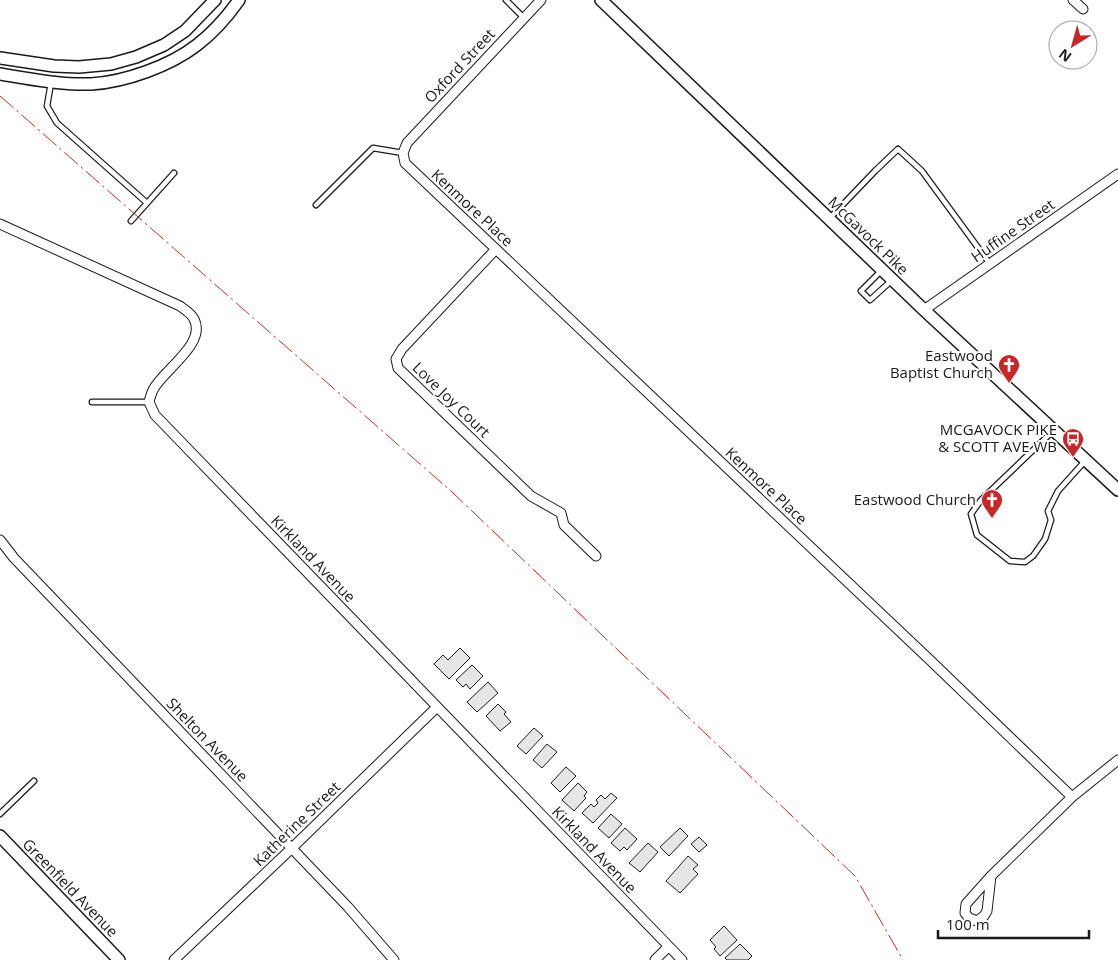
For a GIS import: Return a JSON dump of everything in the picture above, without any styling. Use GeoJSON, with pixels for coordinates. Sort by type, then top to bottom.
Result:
{"type":"FeatureCollection","features":[{"type":"Feature","properties":{"kind":"street"},"geometry":{"type":"LineString","coordinates":[[0,58],[54,66],[79,67],[111,64],[136,57],[164,45],[186,31],[215,0]]}},
{"type":"Feature","properties":{"kind":"street"},"geometry":{"type":"LineString","coordinates":[[0,74],[90,84],[118,81],[148,71],[196,46],[215,30],[239,0]]}},
{"type":"Feature","properties":{"kind":"street","name":"Oxford Street"},"geometry":{"type":"LineString","coordinates":[[402,153],[407,143],[541,0]]}},
{"type":"Feature","properties":{"kind":"street"},"geometry":{"type":"LineString","coordinates":[[1073,0],[1083,9]]}},
{"type":"Feature","properties":{"kind":"street","name":"McGavock Pike"},"geometry":{"type":"LineString","coordinates":[[606,2],[892,280],[1118,490]]}},
{"type":"Feature","properties":{"kind":"street"},"geometry":{"type":"LineString","coordinates":[[51,81],[54,66]]}},
{"type":"Feature","properties":{"kind":"street","name":"Kenmore Place"},"geometry":{"type":"LineString","coordinates":[[402,153],[405,163],[1072,797]]}},
{"type":"Feature","properties":{"kind":"street","name":"Huffine Street"},"geometry":{"type":"LineString","coordinates":[[924,310],[1118,174]]}},
{"type":"Feature","properties":{"kind":"street"},"geometry":{"type":"LineString","coordinates":[[0,224],[180,306],[192,315],[195,320],[197,333],[191,346],[167,371],[153,390],[149,402]]}},
{"type":"Feature","properties":{"kind":"street","name":"Love Joy Court"},"geometry":{"type":"LineString","coordinates":[[496,249],[402,349],[396,359],[398,368],[531,496],[561,513],[564,524],[596,556]]}},
{"type":"Feature","properties":{"kind":"street","name":"Kirkland Avenue"},"geometry":{"type":"LineString","coordinates":[[149,402],[155,414],[682,960]]}},
{"type":"Feature","properties":{"kind":"street","name":"Shelton Avenue"},"geometry":{"type":"LineString","coordinates":[[0,540],[14,558],[348,907],[394,960]]}},
{"type":"Feature","properties":{"kind":"street","name":"Katherine Street"},"geometry":{"type":"LineString","coordinates":[[174,960],[437,707]]}},
{"type":"Feature","properties":{"kind":"street"},"geometry":{"type":"LineString","coordinates":[[991,876],[987,911],[977,921],[969,918],[965,913],[966,904],[991,876],[1072,797],[1118,760]]}},
{"type":"Feature","properties":{"kind":"street","name":"Greenfield Avenue"},"geometry":{"type":"LineString","coordinates":[[0,836],[119,960]]}},
{"type":"Feature","properties":{"kind":"street"},"geometry":{"type":"LineString","coordinates":[[655,960],[668,947]]}},
{"type":"Feature","properties":{"kind":"lane"},"geometry":{"type":"LineString","coordinates":[[506,0],[524,18]]}},
{"type":"Feature","properties":{"kind":"lane"},"geometry":{"type":"LineString","coordinates":[[51,81],[47,106],[57,123],[148,202]]}},
{"type":"Feature","properties":{"kind":"lane"},"geometry":{"type":"LineString","coordinates":[[316,205],[373,148],[402,153]]}},
{"type":"Feature","properties":{"kind":"lane"},"geometry":{"type":"LineString","coordinates":[[829,219],[898,149],[922,171],[990,264]]}},
{"type":"Feature","properties":{"kind":"lane"},"geometry":{"type":"LineString","coordinates":[[131,221],[174,172]]}},
{"type":"Feature","properties":{"kind":"lane"},"geometry":{"type":"LineString","coordinates":[[882,270],[861,291],[870,300],[892,280]]}},
{"type":"Feature","properties":{"kind":"lane"},"geometry":{"type":"LineString","coordinates":[[92,402],[149,402]]}},
{"type":"Feature","properties":{"kind":"lane"},"geometry":{"type":"LineString","coordinates":[[1054,430],[981,500],[972,514],[977,534],[1010,561],[1025,562],[1033,556],[1045,539],[1051,520],[1048,511],[1058,491],[1086,460]]}},
{"type":"Feature","properties":{"kind":"lane"},"geometry":{"type":"LineString","coordinates":[[0,814],[34,781]]}},
{"type":"Feature","properties":{"kind":"building"},"geometry":{"type":"Polygon","coordinates":[[[460,648],[470,658],[449,679],[434,664],[443,655],[448,660],[460,648]]]}},
{"type":"Feature","properties":{"kind":"building"},"geometry":{"type":"Polygon","coordinates":[[[472,665],[483,676],[470,689],[466,684],[463,687],[456,680],[472,665]]]}},
{"type":"Feature","properties":{"kind":"building"},"geometry":{"type":"Polygon","coordinates":[[[488,682],[498,693],[477,712],[467,702],[488,682]]]}},
{"type":"Feature","properties":{"kind":"building"},"geometry":{"type":"Polygon","coordinates":[[[498,704],[506,712],[504,714],[511,722],[500,731],[486,716],[498,704]]]}},
{"type":"Feature","properties":{"kind":"building"},"geometry":{"type":"Polygon","coordinates":[[[534,728],[543,736],[526,754],[517,746],[534,728]]]}},
{"type":"Feature","properties":{"kind":"building"},"geometry":{"type":"Polygon","coordinates":[[[547,744],[557,752],[542,768],[533,760],[547,744]]]}},
{"type":"Feature","properties":{"kind":"building"},"geometry":{"type":"Polygon","coordinates":[[[566,767],[576,776],[560,792],[551,783],[566,767]]]}},
{"type":"Feature","properties":{"kind":"building"},"geometry":{"type":"Polygon","coordinates":[[[578,783],[587,792],[584,796],[586,798],[574,811],[562,800],[578,783]]]}},
{"type":"Feature","properties":{"kind":"building"},"geometry":{"type":"Polygon","coordinates":[[[611,793],[617,798],[593,823],[582,813],[591,804],[594,807],[598,803],[596,800],[601,795],[605,799],[611,793]]]}},
{"type":"Feature","properties":{"kind":"building"},"geometry":{"type":"Polygon","coordinates":[[[611,814],[622,824],[609,838],[598,828],[611,814]]]}},
{"type":"Feature","properties":{"kind":"building"},"geometry":{"type":"Polygon","coordinates":[[[625,828],[637,839],[627,850],[624,847],[620,851],[611,843],[625,828]]]}},
{"type":"Feature","properties":{"kind":"building"},"geometry":{"type":"Polygon","coordinates":[[[680,828],[688,836],[669,856],[660,847],[680,828]]]}},
{"type":"Feature","properties":{"kind":"building"},"geometry":{"type":"Polygon","coordinates":[[[699,837],[707,845],[699,852],[691,844],[699,837]]]}},
{"type":"Feature","properties":{"kind":"building"},"geometry":{"type":"Polygon","coordinates":[[[648,843],[658,852],[640,872],[629,863],[648,843]]]}},
{"type":"Feature","properties":{"kind":"building"},"geometry":{"type":"Polygon","coordinates":[[[688,856],[698,865],[693,869],[698,874],[680,893],[666,881],[688,856]]]}},
{"type":"Feature","properties":{"kind":"building"},"geometry":{"type":"Polygon","coordinates":[[[724,926],[737,940],[720,956],[710,940],[724,926]]]}},
{"type":"Feature","properties":{"kind":"building"},"geometry":{"type":"Polygon","coordinates":[[[740,944],[752,956],[748,960],[727,960],[725,958],[740,944]]]}},
{"type":"Feature","properties":{"kind":"power"},"geometry":{"type":"LineString","coordinates":[[0,96],[452,492],[855,876],[903,960]]}},
{"type":"Feature","properties":{"kind":"place","name":"Eastwood Baptist Church"},"geometry":{"type":"Point","coordinates":[1009,384]}},
{"type":"Feature","properties":{"kind":"place","name":"MCGAVOCK PIKE & SCOTT AVE WB"},"geometry":{"type":"Point","coordinates":[1073,458]}},
{"type":"Feature","properties":{"kind":"place","name":"Eastwood Church"},"geometry":{"type":"Point","coordinates":[992,519]}}]}
